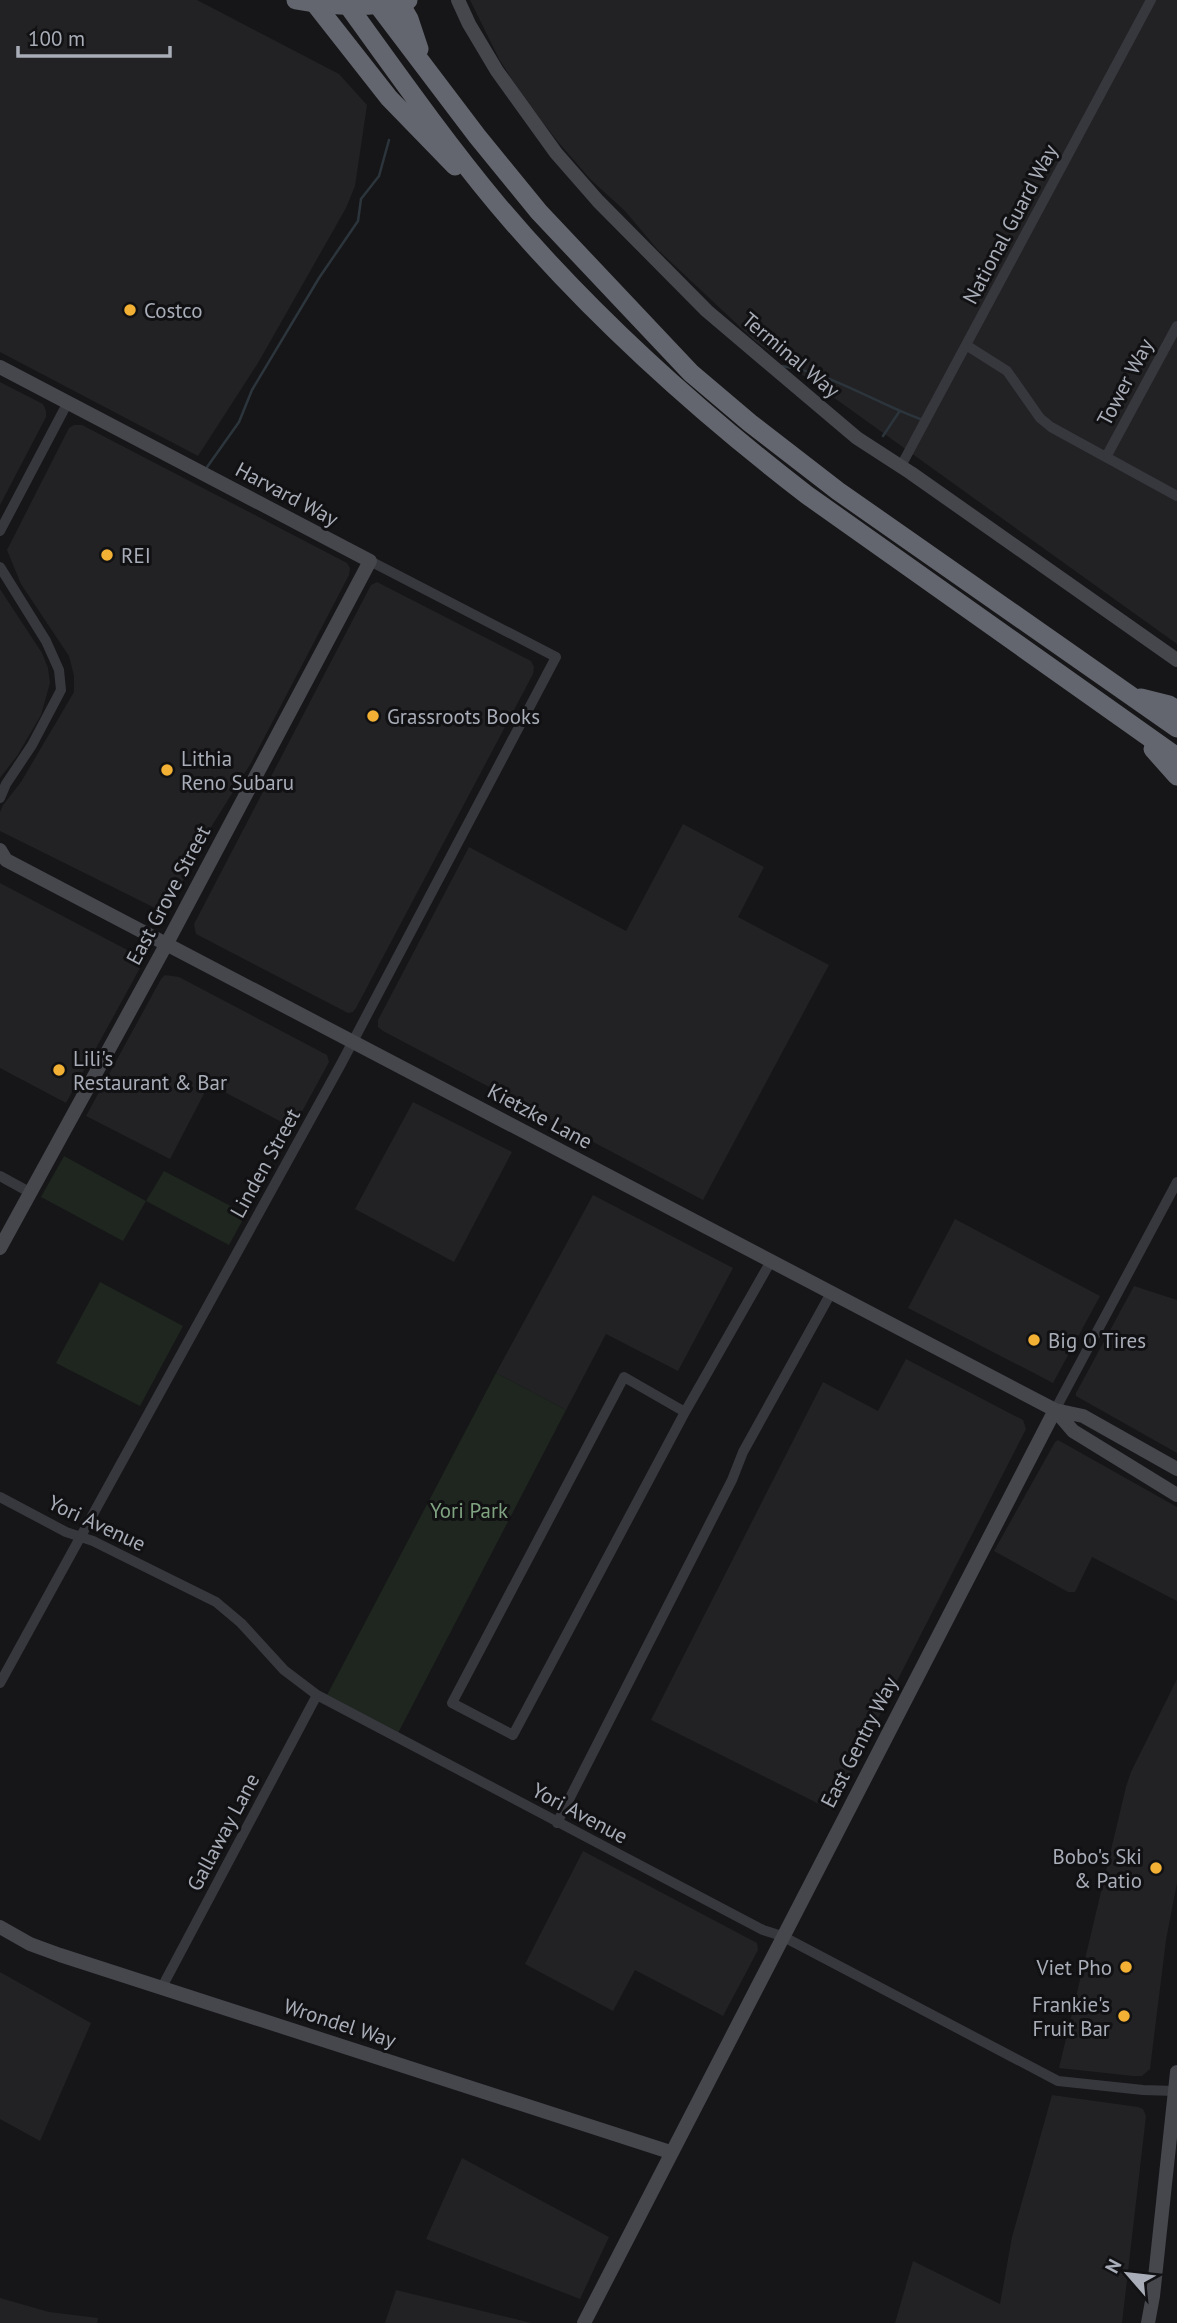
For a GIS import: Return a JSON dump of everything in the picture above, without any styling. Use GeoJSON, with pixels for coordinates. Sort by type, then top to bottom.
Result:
{"type":"FeatureCollection","features":[{"type":"Feature","properties":{"kind":"highway"},"geometry":{"type":"LineString","coordinates":[[296,0],[359,6],[408,0]]}},
{"type":"Feature","properties":{"kind":"highway"},"geometry":{"type":"LineString","coordinates":[[312,0],[389,98],[436,149],[498,204]]}},
{"type":"Feature","properties":{"kind":"highway"},"geometry":{"type":"LineString","coordinates":[[344,0],[426,114],[498,204],[553,267],[676,387],[760,459],[851,527],[1177,757]]}},
{"type":"Feature","properties":{"kind":"highway"},"geometry":{"type":"LineString","coordinates":[[374,0],[477,136],[539,212],[691,373],[828,484],[1177,728]]}},
{"type":"Feature","properties":{"kind":"highway"},"geometry":{"type":"LineString","coordinates":[[398,0],[410,19],[424,63]]}},
{"type":"Feature","properties":{"kind":"highway"},"geometry":{"type":"LineString","coordinates":[[1130,695],[1169,705],[1177,710]]}},
{"type":"Feature","properties":{"kind":"highway"},"geometry":{"type":"LineString","coordinates":[[1136,729],[1177,776]]}},
{"type":"Feature","properties":{"kind":"street","name":"Terminal Way"},"geometry":{"type":"LineString","coordinates":[[458,0],[469,24],[515,99],[556,153],[597,201],[699,302],[757,355],[857,438],[1177,660]]}},
{"type":"Feature","properties":{"kind":"street","name":"National Guard Way"},"geometry":{"type":"LineString","coordinates":[[901,466],[1151,0]]}},
{"type":"Feature","properties":{"kind":"street","name":"Tower Way"},"geometry":{"type":"LineString","coordinates":[[1106,457],[1177,326]]}},
{"type":"Feature","properties":{"kind":"street"},"geometry":{"type":"LineString","coordinates":[[966,345],[1007,371],[1040,418],[1051,427],[1177,496]]}},
{"type":"Feature","properties":{"kind":"street","name":"Harvard Way"},"geometry":{"type":"LineString","coordinates":[[0,367],[556,657]]}},
{"type":"Feature","properties":{"kind":"street"},"geometry":{"type":"LineString","coordinates":[[0,531],[68,402]]}},
{"type":"Feature","properties":{"kind":"street","name":"East Grove Street"},"geometry":{"type":"LineString","coordinates":[[0,1248],[166,945],[370,561]]}},
{"type":"Feature","properties":{"kind":"street"},"geometry":{"type":"LineString","coordinates":[[0,567],[46,641],[59,670],[61,690],[32,746],[3,785],[0,798]]}},
{"type":"Feature","properties":{"kind":"street","name":"Linden Street"},"geometry":{"type":"LineString","coordinates":[[0,1683],[353,1041],[556,657]]}},
{"type":"Feature","properties":{"kind":"street","name":"Kietzke Lane"},"geometry":{"type":"LineString","coordinates":[[2,857],[1055,1410],[1083,1416],[1177,1469]]}},
{"type":"Feature","properties":{"kind":"street"},"geometry":{"type":"LineString","coordinates":[[0,1176],[31,1193]]}},
{"type":"Feature","properties":{"kind":"street","name":"East Gentry Way"},"geometry":{"type":"LineString","coordinates":[[583,2323],[1055,1410],[1177,1182]]}},
{"type":"Feature","properties":{"kind":"street"},"geometry":{"type":"LineString","coordinates":[[685,1412],[624,1377],[452,1703],[513,1735],[685,1412],[771,1261]]}},
{"type":"Feature","properties":{"kind":"street"},"geometry":{"type":"LineString","coordinates":[[557,1823],[744,1452],[831,1293]]}},
{"type":"Feature","properties":{"kind":"street","name":"Kietzke Lane"},"geometry":{"type":"LineString","coordinates":[[1055,1410],[1073,1431],[1177,1495]]}},
{"type":"Feature","properties":{"kind":"street","name":"Yori Avenue"},"geometry":{"type":"LineString","coordinates":[[0,1497],[66,1532],[216,1602],[241,1623],[284,1670],[317,1695],[557,1823],[763,1930],[782,1936],[1058,2081],[1175,2091]]}},
{"type":"Feature","properties":{"kind":"street","name":"Gallaway Lane"},"geometry":{"type":"LineString","coordinates":[[162,1987],[317,1695]]}},
{"type":"Feature","properties":{"kind":"street","name":"Wrondel Way"},"geometry":{"type":"LineString","coordinates":[[0,1927],[52,1952],[670,2152]]}},
{"type":"Feature","properties":{"kind":"street"},"geometry":{"type":"LineString","coordinates":[[1148,2323],[1177,2072]]}},
{"type":"Feature","properties":{"kind":"street"},"geometry":{"type":"LineString","coordinates":[[1153,2297],[1154,2323]]}},
{"type":"Feature","properties":{"kind":"shaded area"},"geometry":{"type":"Polygon","coordinates":[[[0,0],[197,0],[339,74],[367,105],[355,186],[346,208],[258,363],[198,456],[0,352],[0,0]]]}},
{"type":"Feature","properties":{"kind":"shaded area"},"geometry":{"type":"Polygon","coordinates":[[[470,0],[1177,0],[1177,644],[755,341],[657,249],[625,211],[591,180],[558,142],[525,100],[499,59],[470,0]]]}},
{"type":"Feature","properties":{"kind":"shaded area"},"geometry":{"type":"Polygon","coordinates":[[[0,382],[43,404],[46,417],[0,505],[0,382]]]}},
{"type":"Feature","properties":{"kind":"shaded area"},"geometry":{"type":"Polygon","coordinates":[[[82,425],[347,563],[350,568],[349,575],[251,763],[213,824],[167,911],[163,912],[0,831],[0,812],[3,805],[21,782],[74,692],[74,676],[69,656],[21,584],[7,550],[69,428],[82,425]]]}},
{"type":"Feature","properties":{"kind":"shaded area"},"geometry":{"type":"Polygon","coordinates":[[[377,582],[531,661],[534,667],[533,674],[356,1008],[348,1013],[196,934],[194,924],[371,585],[377,582]]]}},
{"type":"Feature","properties":{"kind":"shaded area"},"geometry":{"type":"Polygon","coordinates":[[[0,589],[42,653],[50,683],[41,715],[17,756],[0,778],[0,589]]]}},
{"type":"Feature","properties":{"kind":"shaded area"},"geometry":{"type":"Polygon","coordinates":[[[683,824],[764,867],[738,917],[829,965],[703,1200],[378,1027],[378,1020],[469,847],[626,931],[683,824]]]}},
{"type":"Feature","properties":{"kind":"shaded area"},"geometry":{"type":"Polygon","coordinates":[[[0,883],[133,953],[141,962],[66,1103],[0,1068],[0,883]]]}},
{"type":"Feature","properties":{"kind":"shaded area"},"geometry":{"type":"Polygon","coordinates":[[[165,975],[179,977],[327,1055],[329,1062],[293,1128],[209,1084],[170,1159],[86,1116],[165,975]]]}},
{"type":"Feature","properties":{"kind":"shaded area"},"geometry":{"type":"Polygon","coordinates":[[[413,1102],[512,1152],[454,1262],[355,1209],[413,1102]]]}},
{"type":"Feature","properties":{"kind":"shaded area"},"geometry":{"type":"Polygon","coordinates":[[[593,1195],[733,1268],[678,1371],[606,1334],[566,1410],[496,1373],[593,1195]]]}},
{"type":"Feature","properties":{"kind":"shaded area"},"geometry":{"type":"Polygon","coordinates":[[[955,1219],[1100,1296],[1053,1383],[908,1308],[955,1219]]]}},
{"type":"Feature","properties":{"kind":"shaded area"},"geometry":{"type":"Polygon","coordinates":[[[1134,1286],[1177,1300],[1177,1453],[1076,1396],[1134,1286]]]}},
{"type":"Feature","properties":{"kind":"shaded area"},"geometry":{"type":"Polygon","coordinates":[[[906,1359],[1023,1420],[1026,1429],[831,1810],[651,1720],[823,1382],[878,1411],[906,1359]]]}},
{"type":"Feature","properties":{"kind":"shaded area"},"geometry":{"type":"Polygon","coordinates":[[[1058,1440],[1177,1507],[1177,1601],[1092,1557],[1075,1592],[1068,1592],[994,1551],[1058,1440]]]}},
{"type":"Feature","properties":{"kind":"shaded area"},"geometry":{"type":"Polygon","coordinates":[[[1177,1679],[1177,1883],[1166,1940],[1150,2069],[1142,2076],[1133,2076],[1059,2068],[1126,1787],[1177,1679]]]}},
{"type":"Feature","properties":{"kind":"shaded area"},"geometry":{"type":"Polygon","coordinates":[[[583,1851],[757,1943],[758,1950],[723,2016],[635,1970],[613,2011],[525,1964],[583,1851]]]}},
{"type":"Feature","properties":{"kind":"shaded area"},"geometry":{"type":"Polygon","coordinates":[[[0,1972],[91,2023],[40,2141],[0,2119],[0,1972]]]}},
{"type":"Feature","properties":{"kind":"shaded area"},"geometry":{"type":"Polygon","coordinates":[[[1052,2095],[1138,2107],[1143,2109],[1146,2116],[1122,2323],[895,2323],[913,2261],[1000,2304],[1012,2237],[1052,2095]]]}},
{"type":"Feature","properties":{"kind":"shaded area"},"geometry":{"type":"Polygon","coordinates":[[[462,2158],[609,2237],[580,2299],[426,2239],[462,2158]]]}},
{"type":"Feature","properties":{"kind":"shaded area"},"geometry":{"type":"Polygon","coordinates":[[[396,2290],[532,2323],[385,2323],[396,2290]]]}},
{"type":"Feature","properties":{"kind":"shaded area"},"geometry":{"type":"Polygon","coordinates":[[[0,2298],[49,2312],[98,2318],[97,2323],[0,2323],[0,2298]]]}},
{"type":"Feature","properties":{"kind":"green space"},"geometry":{"type":"Polygon","coordinates":[[[64,1156],[146,1201],[123,1241],[41,1197],[64,1156]]]}},
{"type":"Feature","properties":{"kind":"green space"},"geometry":{"type":"Polygon","coordinates":[[[164,1171],[246,1214],[229,1245],[146,1201],[164,1171]]]}},
{"type":"Feature","properties":{"kind":"green space"},"geometry":{"type":"Polygon","coordinates":[[[100,1282],[183,1326],[140,1406],[56,1363],[100,1282]]]}},
{"type":"Feature","properties":{"kind":"green space","name":"Yori Park"},"geometry":{"type":"Polygon","coordinates":[[[496,1373],[566,1410],[398,1733],[327,1695],[496,1373]]]}},
{"type":"Feature","properties":{"kind":"waterway"},"geometry":{"type":"LineString","coordinates":[[205,470],[239,422],[252,390],[319,278],[358,221],[361,199],[379,176],[389,140]]}},
{"type":"Feature","properties":{"kind":"waterway"},"geometry":{"type":"LineString","coordinates":[[782,366],[835,381],[920,419]]}},
{"type":"Feature","properties":{"kind":"waterway"},"geometry":{"type":"LineString","coordinates":[[883,436],[899,412]]}},
{"type":"Feature","properties":{"kind":"place","name":"Costco"},"geometry":{"type":"Point","coordinates":[130,310]}},
{"type":"Feature","properties":{"kind":"place","name":"REI"},"geometry":{"type":"Point","coordinates":[107,555]}},
{"type":"Feature","properties":{"kind":"place","name":"Grassroots Books"},"geometry":{"type":"Point","coordinates":[373,716]}},
{"type":"Feature","properties":{"kind":"place","name":"Lithia Reno Subaru"},"geometry":{"type":"Point","coordinates":[167,770]}},
{"type":"Feature","properties":{"kind":"place","name":"Lili's Restaurant & Bar"},"geometry":{"type":"Point","coordinates":[59,1070]}},
{"type":"Feature","properties":{"kind":"place","name":"Big O Tires"},"geometry":{"type":"Point","coordinates":[1034,1340]}},
{"type":"Feature","properties":{"kind":"place","name":"Bobo's Ski & Patio"},"geometry":{"type":"Point","coordinates":[1156,1868]}},
{"type":"Feature","properties":{"kind":"place","name":"Viet Pho"},"geometry":{"type":"Point","coordinates":[1126,1967]}},
{"type":"Feature","properties":{"kind":"place","name":"Frankie's Fruit Bar"},"geometry":{"type":"Point","coordinates":[1124,2016]}}]}
